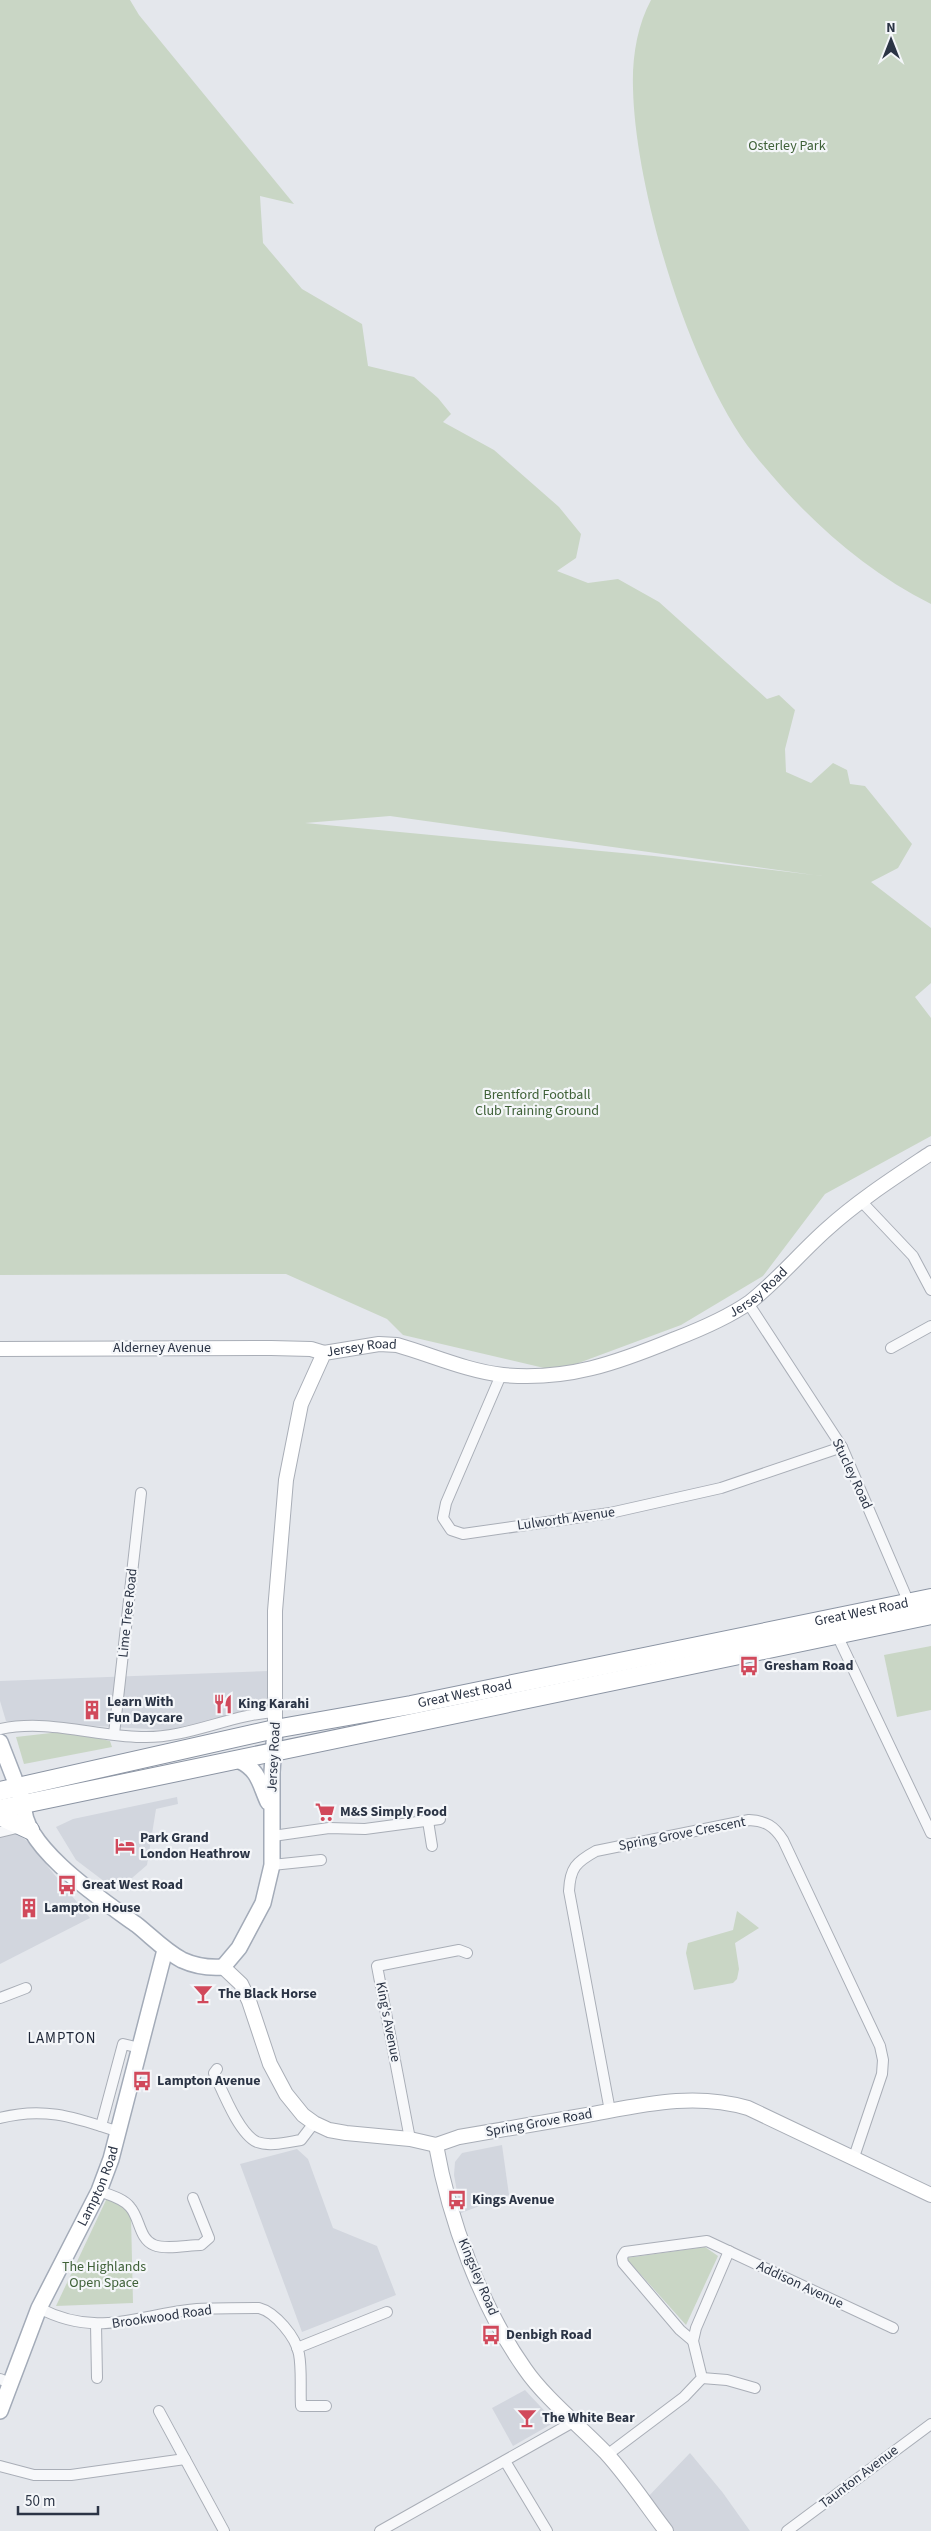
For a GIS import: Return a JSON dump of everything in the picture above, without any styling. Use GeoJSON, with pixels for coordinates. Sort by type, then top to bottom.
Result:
{"type":"FeatureCollection","features":[{"type":"Feature","properties":{"kind":"highway","name":"Great West Road"},"geometry":{"type":"LineString","coordinates":[[0,1809],[14,1794],[170,1747],[276,1720],[411,1705],[931,1598]]}},
{"type":"Feature","properties":{"kind":"highway","name":"Great West Road"},"geometry":{"type":"LineString","coordinates":[[14,1794],[240,1761],[274,1752],[931,1615]]}},
{"type":"Feature","properties":{"kind":"highway"},"geometry":{"type":"LineString","coordinates":[[170,1747],[208,1754],[263,1746],[274,1752]]}},
{"type":"Feature","properties":{"kind":"highway"},"geometry":{"type":"LineString","coordinates":[[0,1816],[31,1833]]}},
{"type":"Feature","properties":{"kind":"main road","name":"Jersey Road"},"geometry":{"type":"LineString","coordinates":[[223,1967],[239,1948],[263,1903],[272,1865],[276,1720]]}},
{"type":"Feature","properties":{"kind":"main road"},"geometry":{"type":"LineString","coordinates":[[0,1742],[14,1794],[24,1812],[31,1833],[73,1878],[147,1933],[166,1950],[209,1968],[223,1967]]}},
{"type":"Feature","properties":{"kind":"main road"},"geometry":{"type":"LineString","coordinates":[[240,1761],[248,1765],[258,1775],[272,1811]]}},
{"type":"Feature","properties":{"kind":"main road","name":"Lampton Road"},"geometry":{"type":"LineString","coordinates":[[0,2411],[5,2381],[99,2191],[119,2132],[166,1950]]}},
{"type":"Feature","properties":{"kind":"street","name":"Jersey Road"},"geometry":{"type":"LineString","coordinates":[[276,1720],[275,1611],[288,1463],[302,1404],[324,1353],[379,1344],[397,1345],[501,1375],[554,1376],[584,1372],[611,1364],[699,1330],[748,1303],[775,1281],[826,1229],[861,1201],[931,1153]]}},
{"type":"Feature","properties":{"kind":"street"},"geometry":{"type":"LineString","coordinates":[[861,1201],[913,1256],[931,1290]]}},
{"type":"Feature","properties":{"kind":"street","name":"Stucley Road"},"geometry":{"type":"LineString","coordinates":[[748,1303],[842,1447],[909,1603]]}},
{"type":"Feature","properties":{"kind":"street"},"geometry":{"type":"LineString","coordinates":[[892,1348],[931,1326]]}},
{"type":"Feature","properties":{"kind":"street","name":"Alderney Avenue"},"geometry":{"type":"LineString","coordinates":[[0,1349],[270,1348],[311,1349],[324,1353]]}},
{"type":"Feature","properties":{"kind":"street","name":"Lulworth Avenue"},"geometry":{"type":"LineString","coordinates":[[501,1375],[446,1503],[443,1518],[450,1530],[463,1534],[610,1513],[721,1488],[842,1447]]}},
{"type":"Feature","properties":{"kind":"street","name":"Lime Tree Road"},"geometry":{"type":"LineString","coordinates":[[114,1734],[141,1493]]}},
{"type":"Feature","properties":{"kind":"street"},"geometry":{"type":"LineString","coordinates":[[837,1634],[931,1833]]}},
{"type":"Feature","properties":{"kind":"street"},"geometry":{"type":"LineString","coordinates":[[0,1729],[56,1727],[141,1737],[170,1747]]}},
{"type":"Feature","properties":{"kind":"street"},"geometry":{"type":"LineString","coordinates":[[273,1836],[329,1828],[365,1829],[440,1819]]}},
{"type":"Feature","properties":{"kind":"street","name":"Spring Grove Crescent"},"geometry":{"type":"LineString","coordinates":[[610,2110],[569,1891],[570,1875],[576,1864],[596,1851],[749,1820],[759,1821],[768,1823],[776,1829],[783,1840],[880,2046],[883,2060],[882,2074],[854,2157]]}},
{"type":"Feature","properties":{"kind":"street"},"geometry":{"type":"LineString","coordinates":[[428,1821],[432,1846]]}},
{"type":"Feature","properties":{"kind":"street"},"geometry":{"type":"LineString","coordinates":[[0,1832],[31,1833]]}},
{"type":"Feature","properties":{"kind":"street"},"geometry":{"type":"LineString","coordinates":[[272,1865],[321,1860]]}},
{"type":"Feature","properties":{"kind":"street","name":"King's Avenue"},"geometry":{"type":"LineString","coordinates":[[410,2139],[377,1966],[459,1950],[467,1953]]}},
{"type":"Feature","properties":{"kind":"street"},"geometry":{"type":"LineString","coordinates":[[223,1967],[241,1984],[249,2001],[270,2064],[286,2094],[303,2115],[329,2130],[410,2139],[436,2145]]}},
{"type":"Feature","properties":{"kind":"street"},"geometry":{"type":"LineString","coordinates":[[0,1998],[26,1988]]}},
{"type":"Feature","properties":{"kind":"street"},"geometry":{"type":"LineString","coordinates":[[101,2126],[123,2044],[140,2048]]}},
{"type":"Feature","properties":{"kind":"street"},"geometry":{"type":"LineString","coordinates":[[216,2069],[214,2073],[246,2135],[259,2143],[280,2144],[301,2140],[314,2123]]}},
{"type":"Feature","properties":{"kind":"street","name":"Spring Grove Road"},"geometry":{"type":"LineString","coordinates":[[436,2145],[460,2137],[677,2100],[726,2102],[748,2108],[931,2195]]}},
{"type":"Feature","properties":{"kind":"street"},"geometry":{"type":"LineString","coordinates":[[0,2118],[17,2113],[43,2112],[62,2114],[119,2132]]}},
{"type":"Feature","properties":{"kind":"street","name":"Kingsley Road"},"geometry":{"type":"LineString","coordinates":[[436,2145],[443,2182],[453,2218],[489,2305],[505,2338],[526,2370],[607,2455],[666,2531]]}},
{"type":"Feature","properties":{"kind":"street"},"geometry":{"type":"LineString","coordinates":[[99,2191],[122,2200],[130,2206],[143,2235],[156,2246],[201,2245],[206,2242],[208,2238],[193,2198]]}},
{"type":"Feature","properties":{"kind":"street","name":"Addison Avenue"},"geometry":{"type":"LineString","coordinates":[[693,2341],[680,2330],[623,2263],[622,2257],[625,2252],[708,2241],[893,2328]]}},
{"type":"Feature","properties":{"kind":"street"},"geometry":{"type":"LineString","coordinates":[[702,2378],[693,2341],[696,2328],[729,2251]]}},
{"type":"Feature","properties":{"kind":"street","name":"Brookwood Road"},"geometry":{"type":"LineString","coordinates":[[40,2308],[62,2318],[96,2324],[121,2323],[197,2309],[259,2308],[269,2310],[281,2322],[297,2348],[299,2355],[301,2406],[326,2406]]}},
{"type":"Feature","properties":{"kind":"street"},"geometry":{"type":"LineString","coordinates":[[297,2348],[387,2312]]}},
{"type":"Feature","properties":{"kind":"street"},"geometry":{"type":"LineString","coordinates":[[96,2324],[97,2378]]}},
{"type":"Feature","properties":{"kind":"street"},"geometry":{"type":"LineString","coordinates":[[702,2378],[727,2380],[755,2388]]}},
{"type":"Feature","properties":{"kind":"street"},"geometry":{"type":"LineString","coordinates":[[607,2455],[684,2397],[702,2378]]}},
{"type":"Feature","properties":{"kind":"street"},"geometry":{"type":"LineString","coordinates":[[159,2412],[224,2531]]}},
{"type":"Feature","properties":{"kind":"street"},"geometry":{"type":"LineString","coordinates":[[380,2531],[575,2421]]}},
{"type":"Feature","properties":{"kind":"street","name":"Taunton Avenue"},"geometry":{"type":"LineString","coordinates":[[787,2531],[931,2424]]}},
{"type":"Feature","properties":{"kind":"street"},"geometry":{"type":"LineString","coordinates":[[0,2466],[34,2475],[71,2475],[185,2460]]}},
{"type":"Feature","properties":{"kind":"street"},"geometry":{"type":"LineString","coordinates":[[504,2461],[547,2531]]}},
{"type":"Feature","properties":{"kind":"shaded area"},"geometry":{"type":"Polygon","coordinates":[[[269,1671],[270,1709],[166,1730],[6,1721],[0,1701],[0,1681],[269,1671]]]}},
{"type":"Feature","properties":{"kind":"shaded area"},"geometry":{"type":"Polygon","coordinates":[[[177,1797],[178,1804],[156,1809],[147,1865],[117,1891],[76,1860],[56,1827],[73,1819],[177,1797]]]}},
{"type":"Feature","properties":{"kind":"shaded area"},"geometry":{"type":"Polygon","coordinates":[[[16,1833],[26,1840],[90,1918],[0,1964],[0,1837],[16,1833]]]}},
{"type":"Feature","properties":{"kind":"shaded area"},"geometry":{"type":"Polygon","coordinates":[[[502,2145],[509,2195],[461,2213],[454,2175],[455,2162],[462,2153],[502,2145]]]}},
{"type":"Feature","properties":{"kind":"shaded area"},"geometry":{"type":"Polygon","coordinates":[[[297,2149],[308,2159],[333,2228],[377,2246],[396,2295],[302,2332],[240,2164],[297,2149]]]}},
{"type":"Feature","properties":{"kind":"shaded area"},"geometry":{"type":"Polygon","coordinates":[[[525,2390],[555,2422],[513,2446],[492,2408],[525,2390]]]}},
{"type":"Feature","properties":{"kind":"shaded area"},"geometry":{"type":"Polygon","coordinates":[[[690,2453],[723,2493],[750,2531],[670,2531],[646,2499],[690,2453]]]}},
{"type":"Feature","properties":{"kind":"green space","name":"Brentford Football Club Training Ground"},"geometry":{"type":"Polygon","coordinates":[[[0,0],[130,0],[139,15],[294,204],[260,196],[263,243],[302,289],[362,324],[368,366],[414,377],[438,398],[451,414],[443,422],[494,450],[559,507],[581,534],[576,558],[557,571],[588,583],[618,579],[659,602],[767,699],[779,695],[795,710],[785,749],[786,772],[811,783],[833,763],[847,770],[850,784],[865,786],[912,844],[898,868],[871,882],[931,928],[931,983],[915,997],[931,1018],[931,1136],[825,1194],[763,1276],[681,1325],[557,1371],[403,1335],[387,1319],[286,1274],[0,1275],[0,0]],[[390,816],[305,823],[654,856],[815,875],[390,816]]]}},
{"type":"Feature","properties":{"kind":"green space","name":"Osterley Park"},"geometry":{"type":"Polygon","coordinates":[[[651,0],[931,0],[931,604],[905,590],[857,557],[792,498],[754,454],[731,419],[708,377],[688,330],[655,228],[636,130],[633,65],[642,20],[651,0]]]}},
{"type":"Feature","properties":{"kind":"green space"},"geometry":{"type":"Polygon","coordinates":[[[931,1646],[931,1710],[897,1717],[884,1655],[931,1646]]]}},
{"type":"Feature","properties":{"kind":"green space"},"geometry":{"type":"Polygon","coordinates":[[[51,1733],[75,1733],[110,1741],[112,1747],[24,1764],[16,1737],[51,1733]]]}},
{"type":"Feature","properties":{"kind":"green space"},"geometry":{"type":"Polygon","coordinates":[[[737,1911],[759,1928],[735,1943],[739,1969],[737,1979],[733,1983],[694,1990],[686,1953],[688,1943],[733,1930],[737,1911]]]}},
{"type":"Feature","properties":{"kind":"green space","name":"The Highlands Open Space"},"geometry":{"type":"Polygon","coordinates":[[[107,2198],[120,2203],[131,2216],[133,2303],[56,2306],[107,2198]]]}},
{"type":"Feature","properties":{"kind":"green space"},"geometry":{"type":"Polygon","coordinates":[[[705,2247],[718,2256],[686,2325],[626,2258],[705,2247]]]}},
{"type":"Feature","properties":{"kind":"place","name":"Gresham Road"},"geometry":{"type":"Point","coordinates":[749,1666]}},
{"type":"Feature","properties":{"kind":"place","name":"King Karahi"},"geometry":{"type":"Point","coordinates":[223,1704]}},
{"type":"Feature","properties":{"kind":"place","name":"Learn With Fun Daycare"},"geometry":{"type":"Point","coordinates":[92,1710]}},
{"type":"Feature","properties":{"kind":"place","name":"M&S Simply Food"},"geometry":{"type":"Point","coordinates":[325,1812]}},
{"type":"Feature","properties":{"kind":"place","name":"Park Grand London Heathrow"},"geometry":{"type":"Point","coordinates":[125,1846]}},
{"type":"Feature","properties":{"kind":"place","name":"Great West Road"},"geometry":{"type":"Point","coordinates":[67,1885]}},
{"type":"Feature","properties":{"kind":"place","name":"Lampton House"},"geometry":{"type":"Point","coordinates":[29,1908]}},
{"type":"Feature","properties":{"kind":"place","name":"The Black Horse"},"geometry":{"type":"Point","coordinates":[203,1994]}},
{"type":"Feature","properties":{"kind":"place","name":"Lampton Avenue"},"geometry":{"type":"Point","coordinates":[142,2081]}},
{"type":"Feature","properties":{"kind":"place","name":"Kings Avenue"},"geometry":{"type":"Point","coordinates":[457,2200]}},
{"type":"Feature","properties":{"kind":"place","name":"Denbigh Road"},"geometry":{"type":"Point","coordinates":[491,2335]}},
{"type":"Feature","properties":{"kind":"place","name":"The White Bear"},"geometry":{"type":"Point","coordinates":[527,2418]}},
{"type":"Feature","properties":{"kind":"district","name":"LAMPTON"},"geometry":{"type":"Point","coordinates":[62,2038]}}]}
